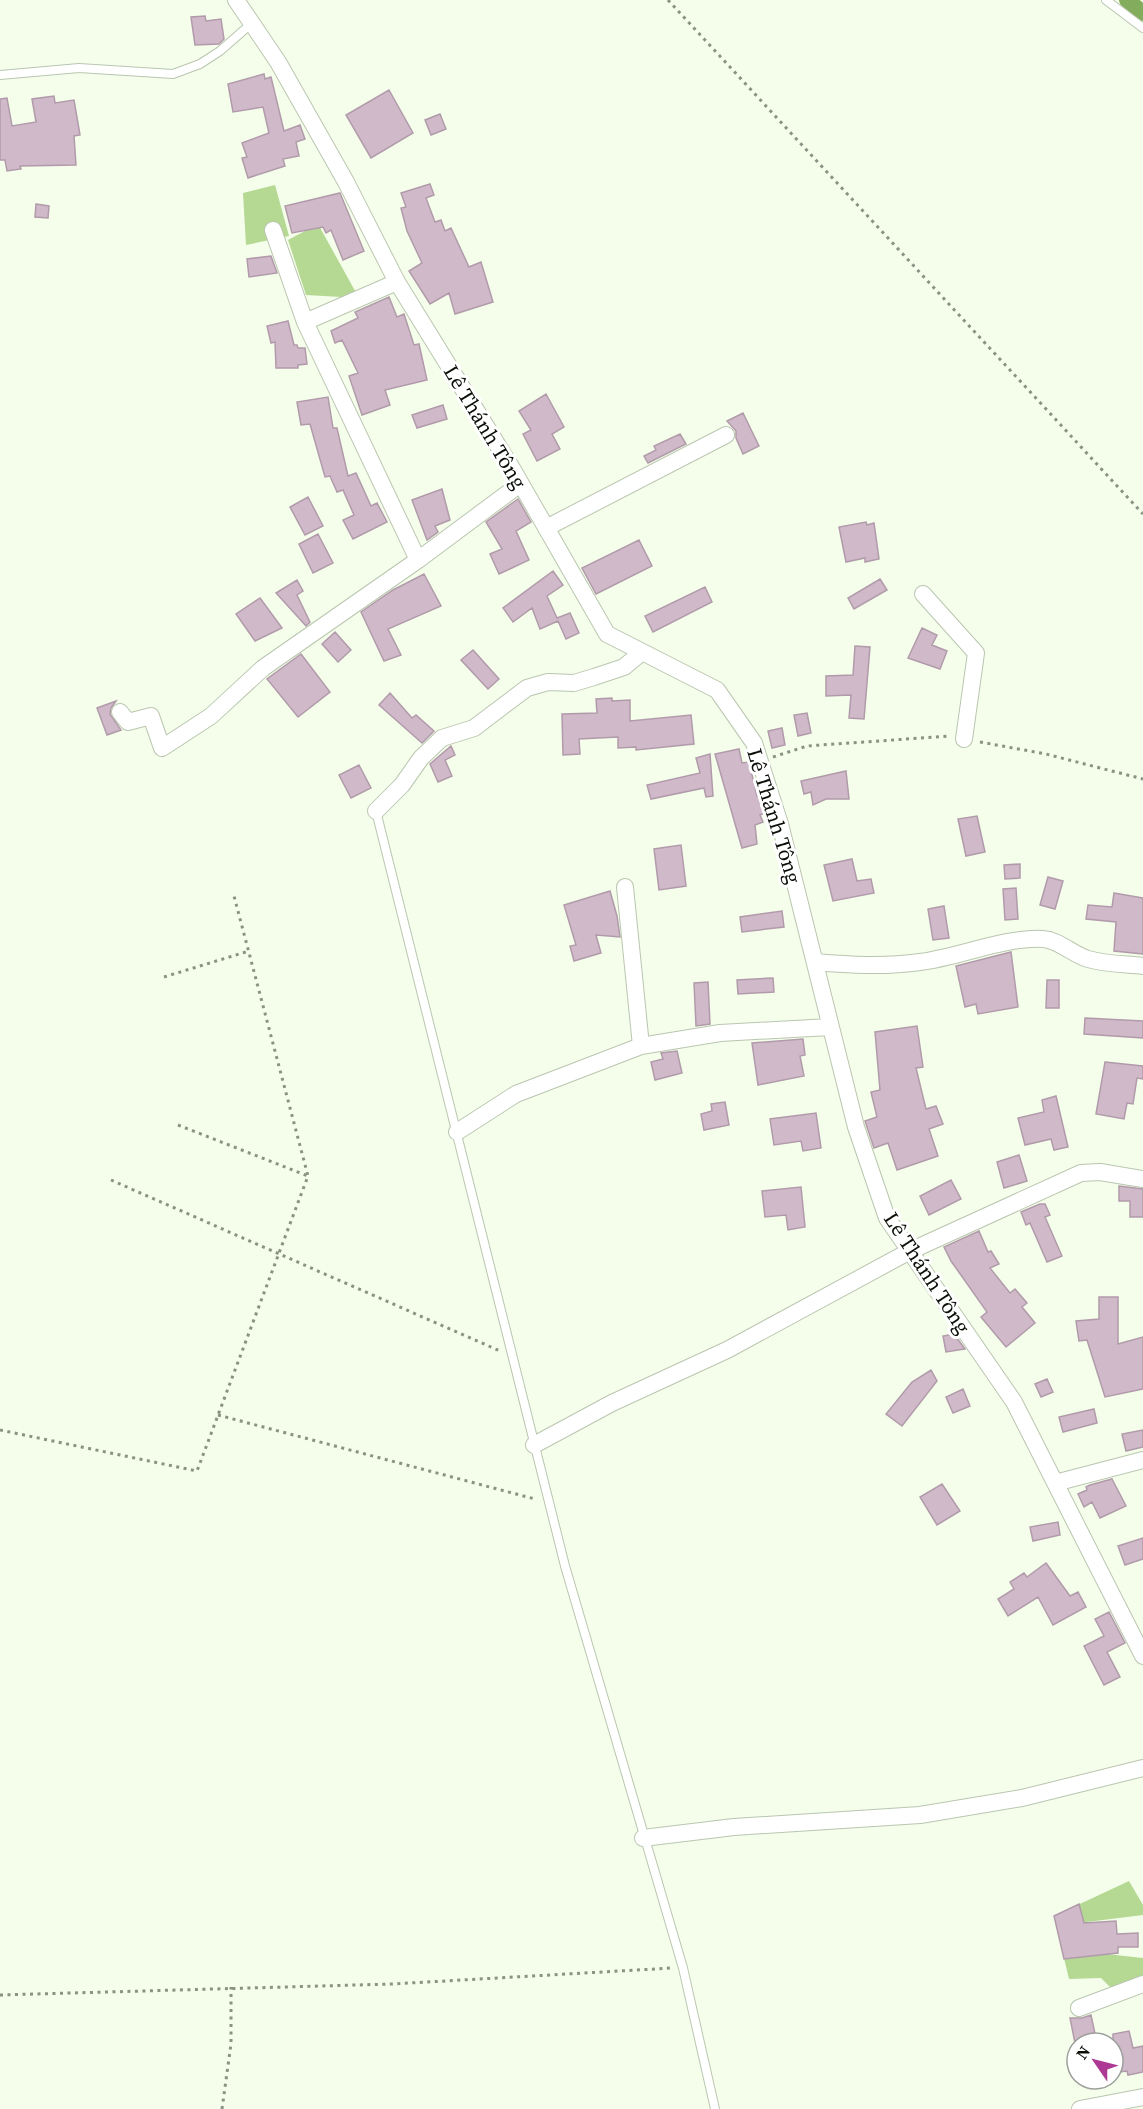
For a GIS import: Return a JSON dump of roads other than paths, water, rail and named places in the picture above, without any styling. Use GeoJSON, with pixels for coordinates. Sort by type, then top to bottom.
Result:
{"type":"FeatureCollection","features":[{"type":"Feature","properties":{"kind":"street","name":"Lê Thánh Tông"},"geometry":{"type":"LineString","coordinates":[[236,0],[278,62],[346,182],[397,282],[520,484],[607,634],[717,690],[754,743],[780,824],[856,1127],[887,1218],[1014,1402],[1143,1656]]}},
{"type":"Feature","properties":{"kind":"street"},"geometry":{"type":"LineString","coordinates":[[273,230],[305,322],[418,560]]}},
{"type":"Feature","properties":{"kind":"street"},"geometry":{"type":"LineString","coordinates":[[305,322],[397,282]]}},
{"type":"Feature","properties":{"kind":"street"},"geometry":{"type":"LineString","coordinates":[[546,528],[726,435]]}},
{"type":"Feature","properties":{"kind":"street"},"geometry":{"type":"LineString","coordinates":[[120,712],[128,722],[151,716],[162,748],[212,716],[263,668],[418,560],[520,484]]}},
{"type":"Feature","properties":{"kind":"street"},"geometry":{"type":"LineString","coordinates":[[923,594],[976,653],[964,739]]}},
{"type":"Feature","properties":{"kind":"street"},"geometry":{"type":"LineString","coordinates":[[376,811],[402,785],[421,758],[442,738],[474,728],[527,688],[548,682],[574,683],[594,677],[624,667],[642,652]]}},
{"type":"Feature","properties":{"kind":"street"},"geometry":{"type":"LineString","coordinates":[[625,887],[641,1046]]}},
{"type":"Feature","properties":{"kind":"street"},"geometry":{"type":"LineString","coordinates":[[815,962],[861,966],[921,962],[1024,940],[1044,939],[1057,942],[1072,954],[1091,960],[1143,966]]}},
{"type":"Feature","properties":{"kind":"street"},"geometry":{"type":"LineString","coordinates":[[457,1132],[516,1094],[641,1046],[720,1033],[830,1027]]}},
{"type":"Feature","properties":{"kind":"street"},"geometry":{"type":"LineString","coordinates":[[534,1445],[612,1402],[727,1350],[910,1251],[1081,1173],[1100,1172],[1143,1179]]}},
{"type":"Feature","properties":{"kind":"street"},"geometry":{"type":"LineString","coordinates":[[1055,1483],[1143,1460]]}},
{"type":"Feature","properties":{"kind":"street"},"geometry":{"type":"LineString","coordinates":[[643,1838],[734,1827],[920,1815],[1022,1798],[1143,1768]]}},
{"type":"Feature","properties":{"kind":"street"},"geometry":{"type":"LineString","coordinates":[[1079,2008],[1143,1984]]}},
{"type":"Feature","properties":{"kind":"street"},"geometry":{"type":"LineString","coordinates":[[1080,2109],[1143,2097]]}},
{"type":"Feature","properties":{"kind":"lane"},"geometry":{"type":"LineString","coordinates":[[1106,0],[1143,28]]}},
{"type":"Feature","properties":{"kind":"lane"},"geometry":{"type":"LineString","coordinates":[[0,75],[79,68],[173,74],[200,64],[220,51],[252,23]]}},
{"type":"Feature","properties":{"kind":"lane"},"geometry":{"type":"LineString","coordinates":[[376,811],[534,1445],[643,1838],[683,1968],[715,2109]]}},
{"type":"Feature","properties":{"kind":"waterway"},"geometry":{"type":"LineString","coordinates":[[1127,0],[1143,13]]}}]}
